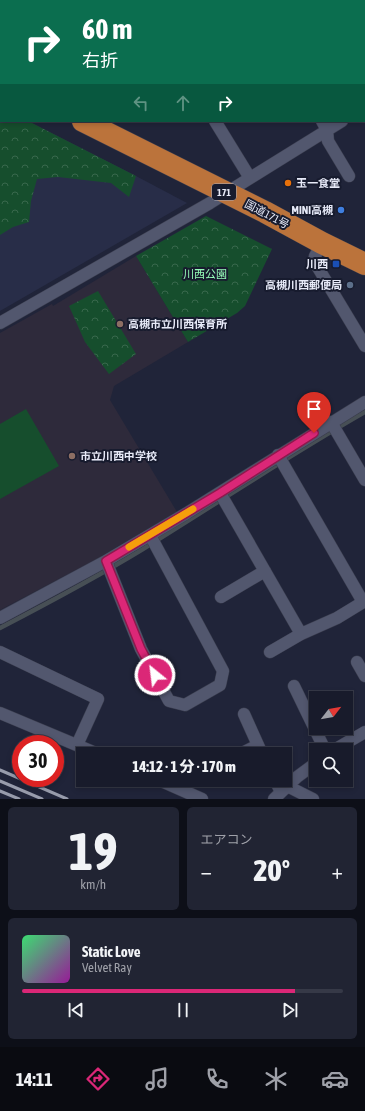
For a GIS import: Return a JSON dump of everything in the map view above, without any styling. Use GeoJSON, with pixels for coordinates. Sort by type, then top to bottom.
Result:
{"type":"FeatureCollection","features":[{"type":"Feature","properties":{"kind":"highway","name":"国道171号"},"geometry":{"type":"LineString","coordinates":[[85,122],[365,264]]}},
{"type":"Feature","properties":{"kind":"street"},"geometry":{"type":"LineString","coordinates":[[216,122],[250,178]]}},
{"type":"Feature","properties":{"kind":"street"},"geometry":{"type":"LineString","coordinates":[[0,323],[226,193],[250,178],[325,125],[338,122]]}},
{"type":"Feature","properties":{"kind":"street"},"geometry":{"type":"LineString","coordinates":[[325,125],[328,141],[349,176]]}},
{"type":"Feature","properties":{"kind":"street"},"geometry":{"type":"LineString","coordinates":[[322,243],[314,261],[365,346]]}},
{"type":"Feature","properties":{"kind":"street"},"geometry":{"type":"LineString","coordinates":[[0,618],[106,561],[220,493],[278,455],[334,427],[365,402]]}},
{"type":"Feature","properties":{"kind":"street"},"geometry":{"type":"LineString","coordinates":[[334,427],[365,480]]}},
{"type":"Feature","properties":{"kind":"street"},"geometry":{"type":"LineString","coordinates":[[270,652],[301,634],[337,618],[364,601],[278,455]]}},
{"type":"Feature","properties":{"kind":"street"},"geometry":{"type":"LineString","coordinates":[[220,493],[301,634]]}},
{"type":"Feature","properties":{"kind":"street"},"geometry":{"type":"LineString","coordinates":[[106,561],[141,649],[169,700],[185,705],[220,685],[223,672],[150,535]]}},
{"type":"Feature","properties":{"kind":"street"},"geometry":{"type":"LineString","coordinates":[[221,597],[265,571]]}},
{"type":"Feature","properties":{"kind":"street"},"geometry":{"type":"LineString","coordinates":[[0,652],[98,699],[77,745]]}},
{"type":"Feature","properties":{"kind":"street"},"geometry":{"type":"LineString","coordinates":[[357,662],[365,676]]}},
{"type":"Feature","properties":{"kind":"street"},"geometry":{"type":"LineString","coordinates":[[294,686],[322,743]]}},
{"type":"Feature","properties":{"kind":"street"},"geometry":{"type":"LineString","coordinates":[[0,713],[82,747]]}},
{"type":"Feature","properties":{"kind":"street"},"geometry":{"type":"LineString","coordinates":[[244,714],[259,747]]}},
{"type":"Feature","properties":{"kind":"street"},"geometry":{"type":"LineString","coordinates":[[346,743],[365,732]]}},
{"type":"Feature","properties":{"kind":"street"},"geometry":{"type":"LineString","coordinates":[[281,793],[297,777],[309,768]]}},
{"type":"Feature","properties":{"kind":"street"},"geometry":{"type":"LineString","coordinates":[[176,787],[202,799]]}},
{"type":"Feature","properties":{"kind":"street"},"geometry":{"type":"LineString","coordinates":[[281,793],[313,799]]}},
{"type":"Feature","properties":{"kind":"shaded area"},"geometry":{"type":"Polygon","coordinates":[[[0,122],[30,122],[187,203],[0,311],[0,122]]]}},
{"type":"Feature","properties":{"kind":"shaded area","name":"市立川西中学校"},"geometry":{"type":"Polygon","coordinates":[[[136,256],[188,342],[114,386],[110,400],[177,512],[106,554],[0,610],[0,333],[52,304],[53,306],[136,256]]]}},
{"type":"Feature","properties":{"kind":"green space"},"geometry":{"type":"Polygon","coordinates":[[[0,122],[30,122],[136,176],[129,197],[111,183],[58,177],[37,179],[31,201],[29,222],[13,227],[0,235],[0,122]]]}},
{"type":"Feature","properties":{"kind":"green space","name":"川西公園"},"geometry":{"type":"Polygon","coordinates":[[[206,216],[272,249],[245,306],[237,313],[188,342],[136,256],[206,216]]]}},
{"type":"Feature","properties":{"kind":"green space"},"geometry":{"type":"Polygon","coordinates":[[[98,291],[136,354],[109,374],[85,342],[69,306],[98,291]]]}},
{"type":"Feature","properties":{"kind":"green space"},"geometry":{"type":"Polygon","coordinates":[[[26,409],[59,466],[0,499],[0,424],[26,409]]]}},
{"type":"Feature","properties":{"kind":"waterway"},"geometry":{"type":"LineString","coordinates":[[0,628],[72,590],[143,549],[281,462],[365,412]]}},
{"type":"Feature","properties":{"kind":"railway"},"geometry":{"type":"LineString","coordinates":[[0,770],[67,799]]}},
{"type":"Feature","properties":{"kind":"railway"},"geometry":{"type":"LineString","coordinates":[[0,781],[42,799]]}},
{"type":"Feature","properties":{"kind":"railway"},"geometry":{"type":"LineString","coordinates":[[0,791],[19,799]]}},
{"type":"Feature","properties":{"kind":"slow traffic"},"geometry":{"type":"LineString","coordinates":[[129,547],[193,509]]}},
{"type":"Feature","properties":{"kind":"place","name":"玉一食堂"},"geometry":{"type":"Point","coordinates":[288,183]}},
{"type":"Feature","properties":{"kind":"place","name":"MINI高槻"},"geometry":{"type":"Point","coordinates":[341,210]}},
{"type":"Feature","properties":{"kind":"place","name":"川西"},"geometry":{"type":"Point","coordinates":[336,264]}},
{"type":"Feature","properties":{"kind":"place","name":"高槻川西郵便局"},"geometry":{"type":"Point","coordinates":[350,285]}},
{"type":"Feature","properties":{"kind":"place","name":"高槻市立川西保育所"},"geometry":{"type":"Point","coordinates":[120,324]}},
{"type":"Feature","properties":{"kind":"place","name":"市立川西中学校"},"geometry":{"type":"Point","coordinates":[72,456]}},
{"type":"Feature","properties":{"kind":"route"},"geometry":{"type":"LineString","coordinates":[[155,675],[141,649],[106,561],[220,493],[314,433]]}}]}
